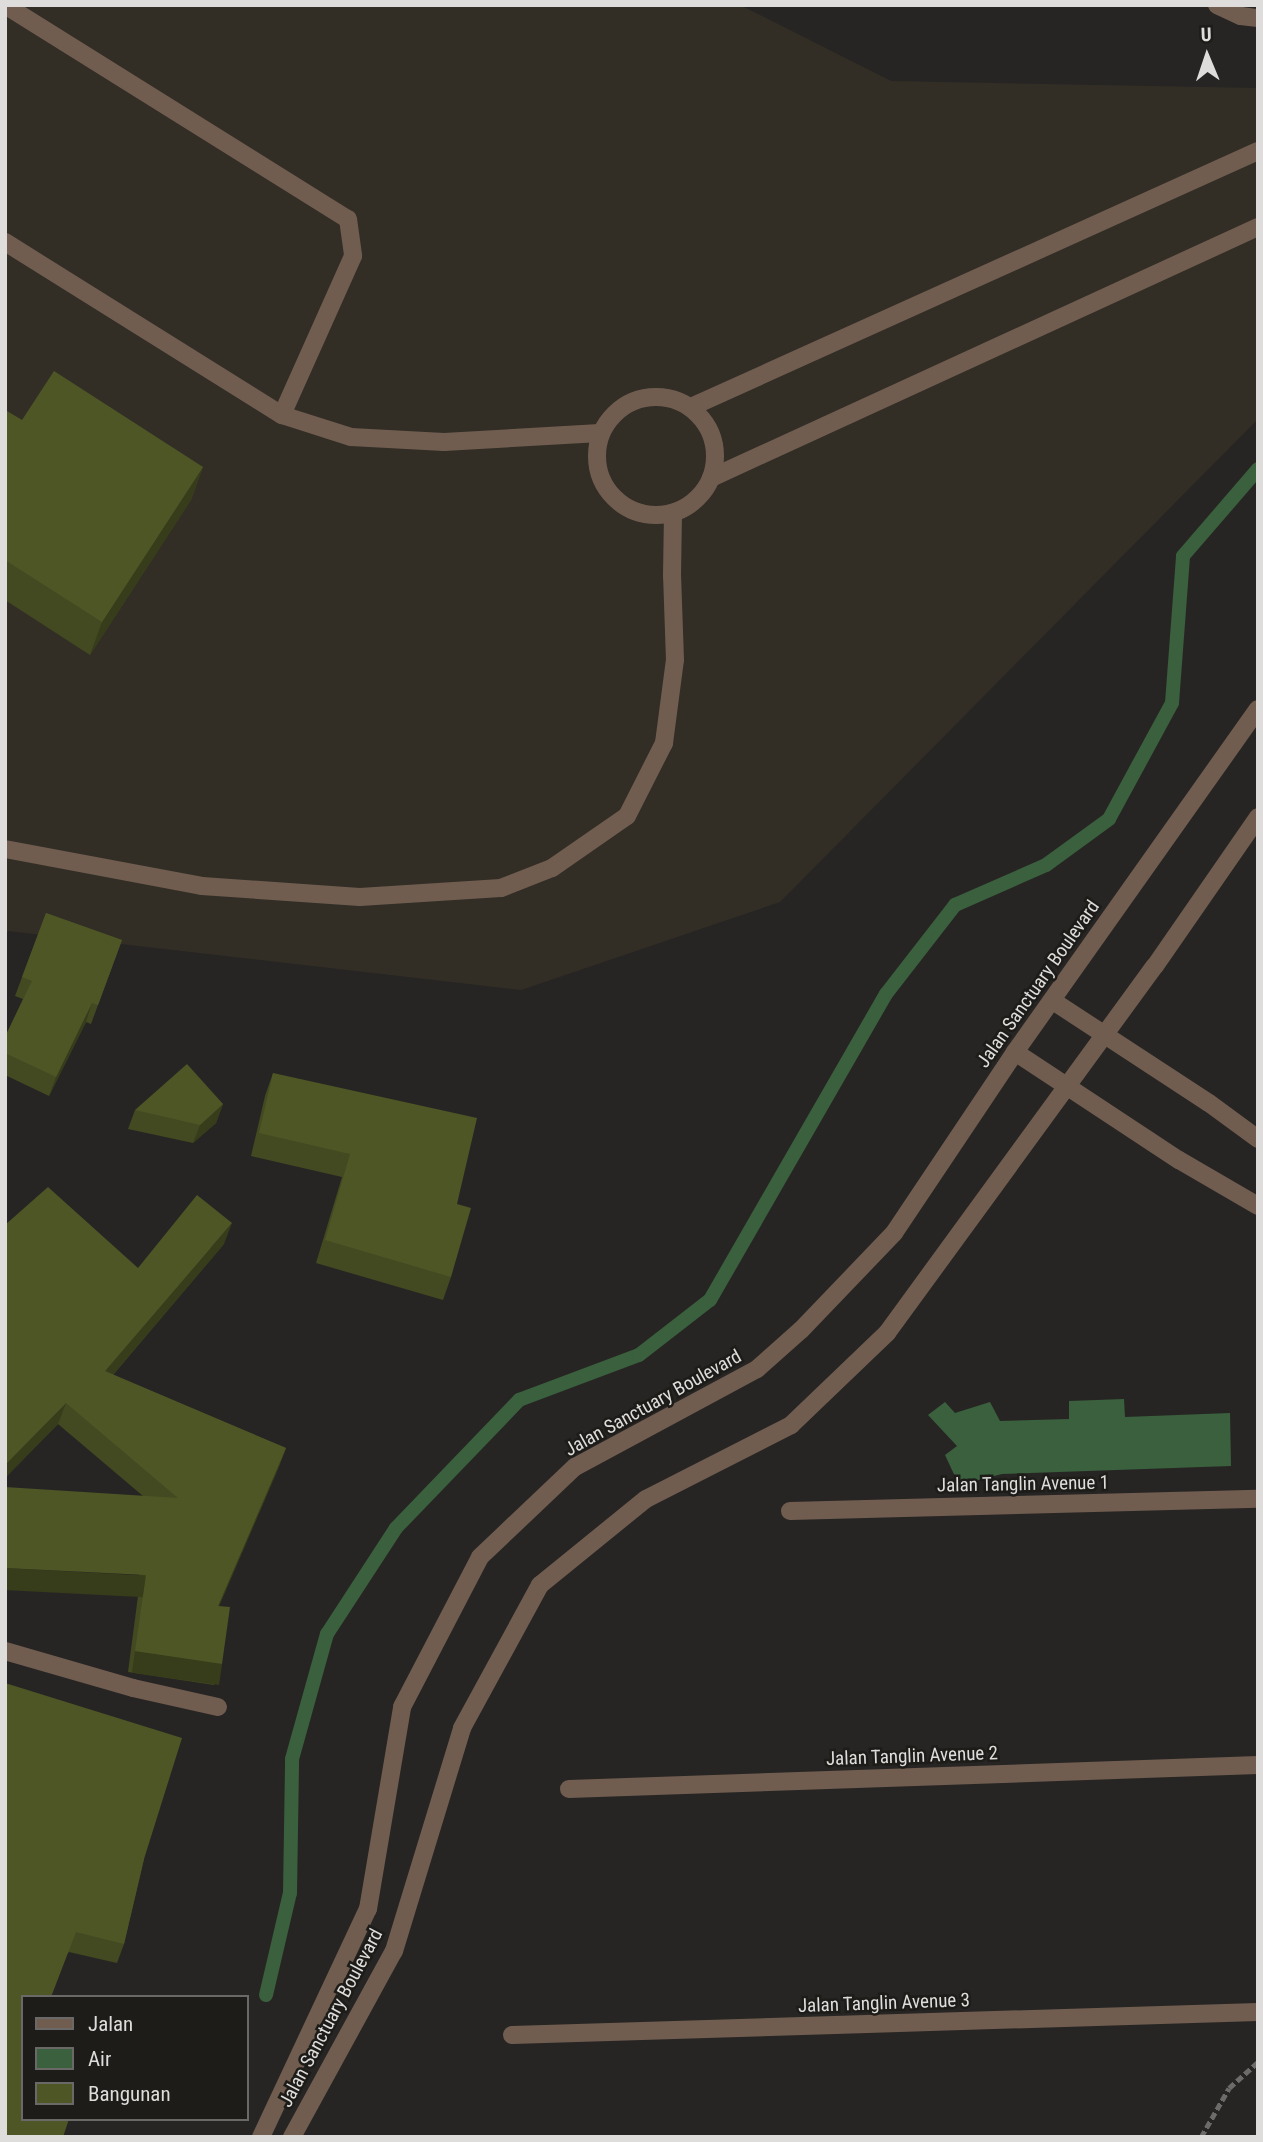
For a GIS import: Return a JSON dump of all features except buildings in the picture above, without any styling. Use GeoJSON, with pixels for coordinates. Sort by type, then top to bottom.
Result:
{"type":"FeatureCollection","features":[{"type":"Feature","properties":{"kind":"street"},"geometry":{"type":"LineString","coordinates":[[5,5],[348,219],[353,256],[282,415]]}},
{"type":"Feature","properties":{"kind":"street"},"geometry":{"type":"LineString","coordinates":[[1216,5],[1241,16],[1258,18]]}},
{"type":"Feature","properties":{"kind":"street"},"geometry":{"type":"LineString","coordinates":[[691,407],[1258,151]]}},
{"type":"Feature","properties":{"kind":"street"},"geometry":{"type":"LineString","coordinates":[[711,478],[1258,227]]}},
{"type":"Feature","properties":{"kind":"street"},"geometry":{"type":"LineString","coordinates":[[5,242],[282,415],[351,437],[444,442],[600,433]]}},
{"type":"Feature","properties":{"kind":"street"},"geometry":{"type":"LineString","coordinates":[[665,396],[691,407],[705,421],[714,438],[716,459],[711,478],[703,493],[674,513],[652,515],[631,510],[614,498],[601,481],[596,460],[600,433],[615,411],[639,398],[665,396]]}},
{"type":"Feature","properties":{"kind":"street"},"geometry":{"type":"LineString","coordinates":[[5,849],[202,886],[360,897],[501,888],[552,868],[627,816],[664,743],[675,660],[672,576],[674,513]]}},
{"type":"Feature","properties":{"kind":"street","name":"Jalan Sanctuary Boulevard"},"geometry":{"type":"LineString","coordinates":[[261,2137],[368,1909],[402,1707],[480,1557],[575,1467],[757,1369],[801,1330],[894,1233],[1015,1052],[1258,709]]}},
{"type":"Feature","properties":{"kind":"street","name":"Jalan Sanctuary Boulevard"},"geometry":{"type":"LineString","coordinates":[[292,2137],[394,1951],[462,1728],[540,1585],[646,1499],[792,1425],[887,1333],[1104,1036],[1258,817]]}},
{"type":"Feature","properties":{"kind":"street"},"geometry":{"type":"LineString","coordinates":[[1053,1001],[1209,1102],[1258,1139]]}},
{"type":"Feature","properties":{"kind":"street"},"geometry":{"type":"LineString","coordinates":[[1015,1052],[1179,1160],[1258,1206]]}},
{"type":"Feature","properties":{"kind":"street","name":"Jalan Tanglin Avenue 1"},"geometry":{"type":"LineString","coordinates":[[790,1511],[1258,1499]]}},
{"type":"Feature","properties":{"kind":"street"},"geometry":{"type":"LineString","coordinates":[[5,1651],[120,1684],[218,1707]]}},
{"type":"Feature","properties":{"kind":"street","name":"Jalan Tanglin Avenue 2"},"geometry":{"type":"LineString","coordinates":[[569,1789],[1258,1765]]}},
{"type":"Feature","properties":{"kind":"street","name":"Jalan Tanglin Avenue 3"},"geometry":{"type":"LineString","coordinates":[[512,2035],[1258,2012]]}},
{"type":"Feature","properties":{"kind":"path"},"geometry":{"type":"LineString","coordinates":[[1201,2137],[1229,2088],[1254,2062],[1258,2062]]}},
{"type":"Feature","properties":{"kind":"shaded area"},"geometry":{"type":"Polygon","coordinates":[[[5,5],[740,5],[891,81],[1258,88],[1258,419],[780,902],[521,990],[8,931],[5,936],[5,5]]]}},
{"type":"Feature","properties":{"kind":"water"},"geometry":{"type":"Polygon","coordinates":[[[1124,1399],[1125,1417],[1230,1413],[1231,1466],[1002,1474],[959,1485],[945,1455],[957,1446],[928,1415],[945,1402],[955,1413],[990,1402],[1000,1421],[1069,1419],[1069,1401],[1124,1399]]]}},
{"type":"Feature","properties":{"kind":"waterway"},"geometry":{"type":"LineString","coordinates":[[266,1995],[290,1893],[292,1759],[327,1634],[396,1528],[519,1400],[639,1355],[710,1300],[886,994],[955,905],[1046,865],[1109,819],[1172,703],[1183,556],[1258,469]]}}]}
